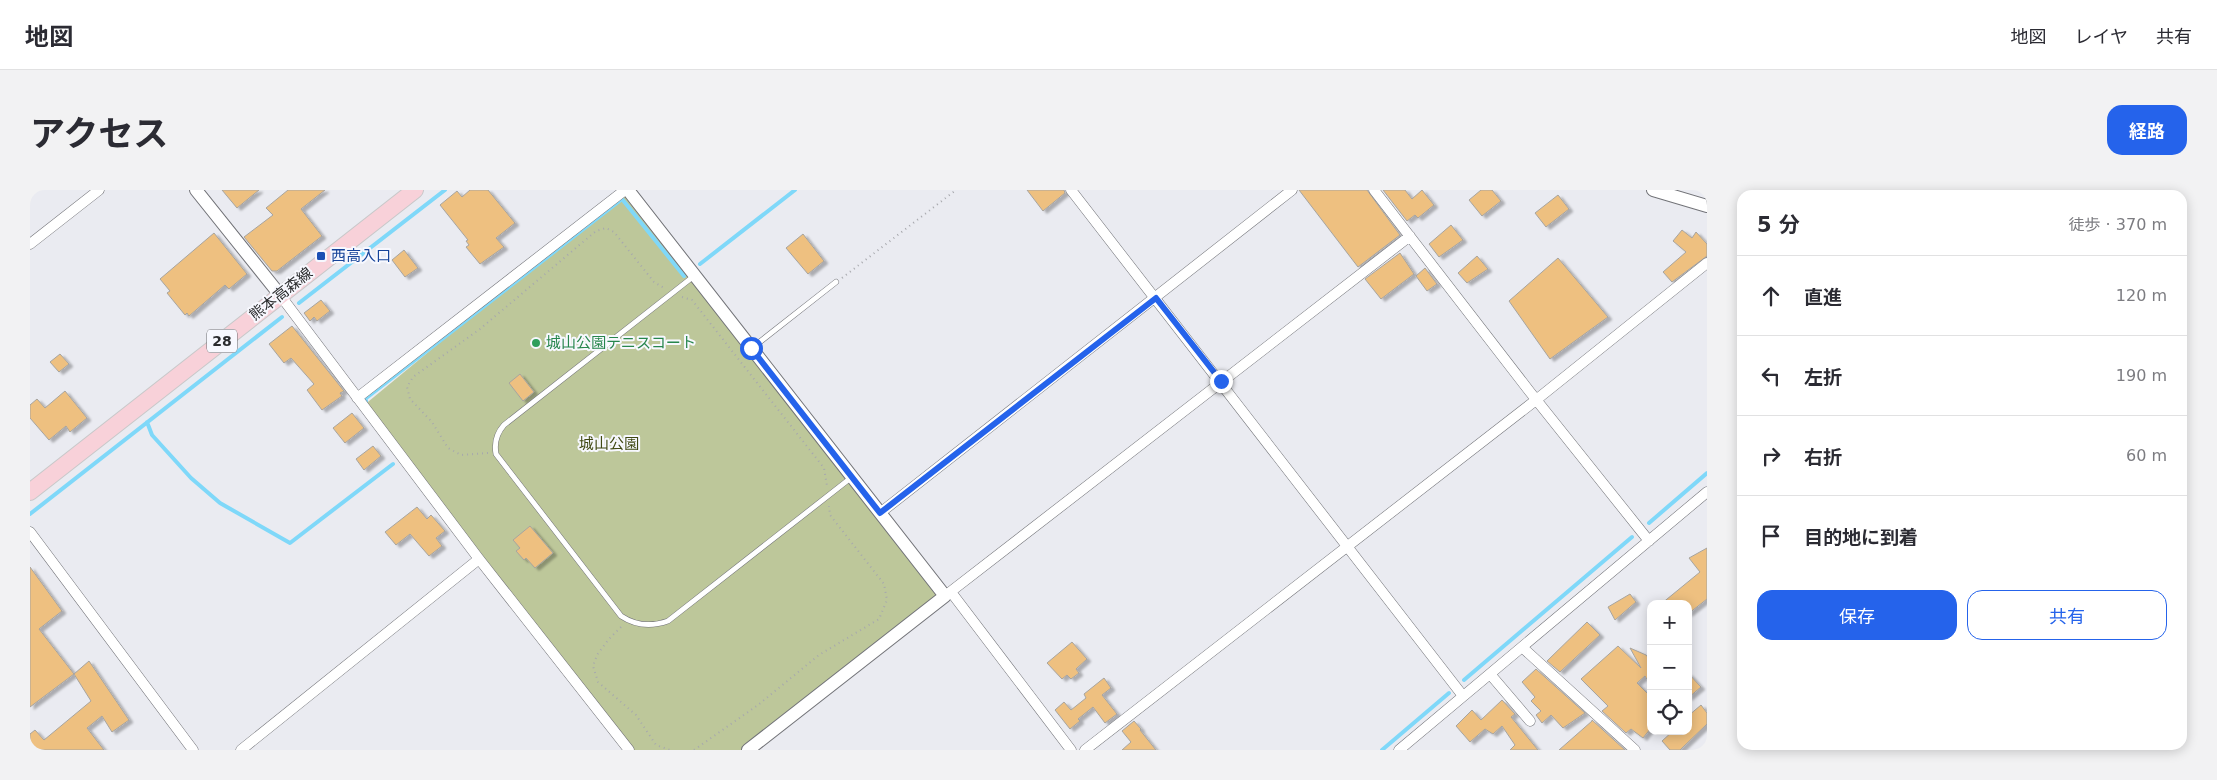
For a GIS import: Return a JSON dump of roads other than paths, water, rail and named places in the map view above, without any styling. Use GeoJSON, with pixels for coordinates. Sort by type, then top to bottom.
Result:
{"type":"FeatureCollection","features":[{"type":"Feature","properties":{"kind":"main road","name":"熊本高森線"},"geometry":{"type":"LineString","coordinates":[[30,492],[415,190]]}},
{"type":"Feature","properties":{"kind":"street"},"geometry":{"type":"LineString","coordinates":[[30,244],[99,190]]}},
{"type":"Feature","properties":{"kind":"street"},"geometry":{"type":"LineString","coordinates":[[196,190],[280,295],[479,559],[629,750]]}},
{"type":"Feature","properties":{"kind":"street"},"geometry":{"type":"LineString","coordinates":[[357,398],[626,190],[852,478],[948,594],[1071,750]]}},
{"type":"Feature","properties":{"kind":"street"},"geometry":{"type":"LineString","coordinates":[[1071,190],[1464,696]]}},
{"type":"Feature","properties":{"kind":"street"},"geometry":{"type":"LineString","coordinates":[[880,513],[1292,190]]}},
{"type":"Feature","properties":{"kind":"street"},"geometry":{"type":"LineString","coordinates":[[1374,190],[1536,400],[1649,541]]}},
{"type":"Feature","properties":{"kind":"street"},"geometry":{"type":"LineString","coordinates":[[1653,190],[1707,206]]}},
{"type":"Feature","properties":{"kind":"street"},"geometry":{"type":"LineString","coordinates":[[748,750],[1410,236]]}},
{"type":"Feature","properties":{"kind":"street"},"geometry":{"type":"LineString","coordinates":[[1085,750],[1536,400],[1707,263]]}},
{"type":"Feature","properties":{"kind":"street"},"geometry":{"type":"LineString","coordinates":[[1400,750],[1707,492]]}},
{"type":"Feature","properties":{"kind":"street"},"geometry":{"type":"LineString","coordinates":[[30,532],[192,750]]}},
{"type":"Feature","properties":{"kind":"street"},"geometry":{"type":"LineString","coordinates":[[241,750],[479,559]]}},
{"type":"Feature","properties":{"kind":"street"},"geometry":{"type":"LineString","coordinates":[[1523,648],[1635,750]]}},
{"type":"Feature","properties":{"kind":"street"},"geometry":{"type":"LineString","coordinates":[[1490,674],[1530,721]]}},
{"type":"Feature","properties":{"kind":"lane"},"geometry":{"type":"LineString","coordinates":[[695,276],[504,425],[498,432],[496,439],[496,453],[621,616],[647,625],[657,625],[677,616],[852,478]]}},
{"type":"Feature","properties":{"kind":"lane"},"geometry":{"type":"LineString","coordinates":[[751,348],[836,282]]}},
{"type":"Feature","properties":{"kind":"waterway"},"geometry":{"type":"LineString","coordinates":[[299,303],[445,190]]}},
{"type":"Feature","properties":{"kind":"waterway"},"geometry":{"type":"LineString","coordinates":[[700,264],[795,190]]}},
{"type":"Feature","properties":{"kind":"waterway"},"geometry":{"type":"LineString","coordinates":[[366,401],[365,399],[622,199],[684,276]]}},
{"type":"Feature","properties":{"kind":"waterway"},"geometry":{"type":"LineString","coordinates":[[30,514],[282,317]]}},
{"type":"Feature","properties":{"kind":"waterway"},"geometry":{"type":"LineString","coordinates":[[147,422],[152,435],[191,478],[220,503],[290,543],[393,464]]}},
{"type":"Feature","properties":{"kind":"waterway"},"geometry":{"type":"LineString","coordinates":[[1649,523],[1707,473]]}},
{"type":"Feature","properties":{"kind":"waterway"},"geometry":{"type":"LineString","coordinates":[[1464,680],[1632,537]]}},
{"type":"Feature","properties":{"kind":"waterway"},"geometry":{"type":"LineString","coordinates":[[1382,750],[1449,693]]}},
{"type":"Feature","properties":{"kind":"place","name":"西高入口"},"geometry":{"type":"Point","coordinates":[321,256]}},
{"type":"Feature","properties":{"kind":"place","name":"城山公園テニスコート"},"geometry":{"type":"Point","coordinates":[536,343]}},
{"type":"Feature","properties":{"kind":"park label","name":"城山公園"},"geometry":{"type":"Point","coordinates":[609,444]}}]}
